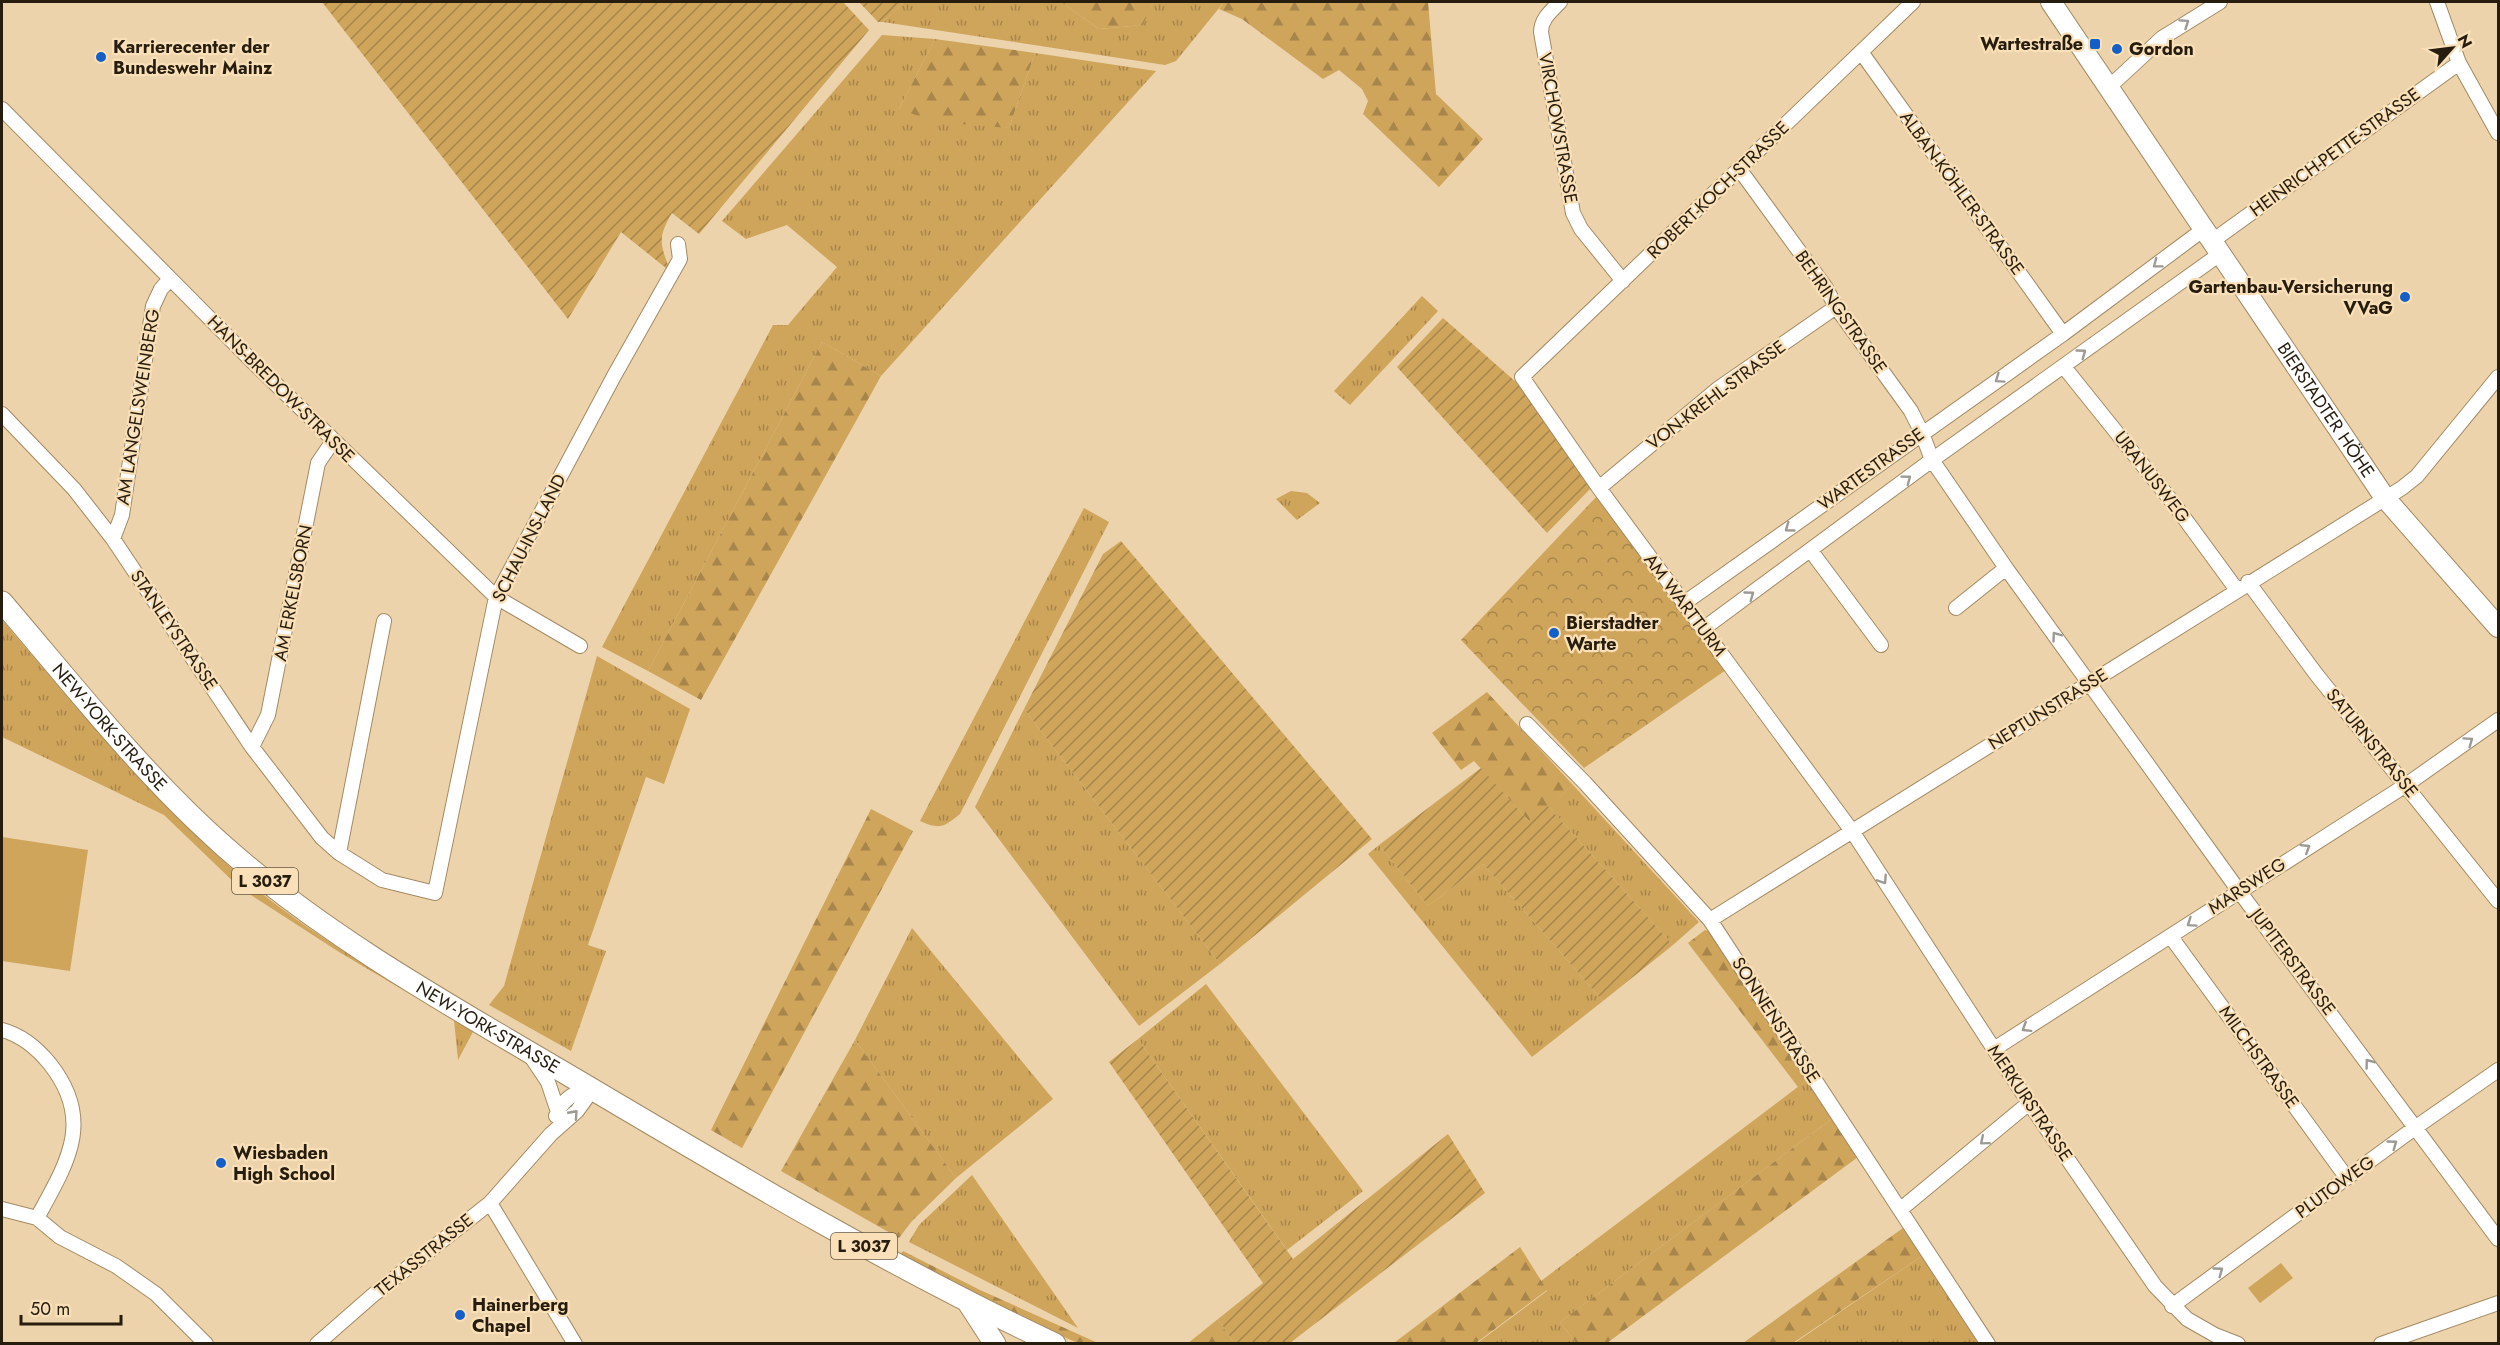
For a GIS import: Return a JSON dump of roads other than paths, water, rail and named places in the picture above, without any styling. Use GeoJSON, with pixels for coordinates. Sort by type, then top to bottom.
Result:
{"type":"FeatureCollection","features":[{"type":"Feature","properties":{"kind":"main road","name":"BIERSTADTER HÖHE"},"geometry":{"type":"LineString","coordinates":[[2051,2],[2385,498],[2499,627]]}},
{"type":"Feature","properties":{"kind":"main road","name":"NEW-YORK-STRASSE"},"geometry":{"type":"LineString","coordinates":[[2,602],[148,772],[224,847],[269,884],[339,935],[761,1189],[968,1303],[1055,1344]]}},
{"type":"Feature","properties":{"kind":"main road"},"geometry":{"type":"LineString","coordinates":[[968,1303],[995,1344]]}},
{"type":"Feature","properties":{"kind":"street","name":"VIRCHOWSTRASSE"},"geometry":{"type":"LineString","coordinates":[[1560,2],[1541,24],[1541,32],[1573,213],[1581,229],[1623,281]]}},
{"type":"Feature","properties":{"kind":"street","name":"ROBERT-KOCH-STRASSE"},"geometry":{"type":"LineString","coordinates":[[1522,377],[1913,2]]}},
{"type":"Feature","properties":{"kind":"street"},"geometry":{"type":"LineString","coordinates":[[2108,88],[2162,38],[2220,2]]}},
{"type":"Feature","properties":{"kind":"street"},"geometry":{"type":"LineString","coordinates":[[2437,2],[2459,63],[2499,133]]}},
{"type":"Feature","properties":{"kind":"street","name":"ALBAN-KÖHLER-STRASSE"},"geometry":{"type":"LineString","coordinates":[[1861,52],[2062,334]]}},
{"type":"Feature","properties":{"kind":"street","name":"HEINRICH-PETTE-STRASSE"},"geometry":{"type":"LineString","coordinates":[[2212,242],[2459,63]]}},
{"type":"Feature","properties":{"kind":"street","name":"HANS-BREDOW-STRASSE"},"geometry":{"type":"LineString","coordinates":[[2,109],[333,441],[496,597],[580,646]]}},
{"type":"Feature","properties":{"kind":"street","name":"BEHRINGSTRASSE"},"geometry":{"type":"LineString","coordinates":[[1740,170],[1826,288],[1836,307],[1911,411],[1932,460],[2006,567]]}},
{"type":"Feature","properties":{"kind":"street","name":"WARTESTRASSE"},"geometry":{"type":"LineString","coordinates":[[1683,604],[2062,334],[2212,242]]}},
{"type":"Feature","properties":{"kind":"street","name":"WARTESTRASSE"},"geometry":{"type":"LineString","coordinates":[[1703,629],[1932,460],[2064,367],[2212,242]]}},
{"type":"Feature","properties":{"kind":"street","name":"SCHAU-INS-LAND"},"geometry":{"type":"LineString","coordinates":[[435,893],[496,597],[614,376],[680,259],[678,244]]}},
{"type":"Feature","properties":{"kind":"street","name":"AM LANGELSWEINBERG"},"geometry":{"type":"LineString","coordinates":[[113,539],[122,515],[153,306],[161,289],[170,279]]}},
{"type":"Feature","properties":{"kind":"street","name":"VON-KREHL-STRASSE"},"geometry":{"type":"LineString","coordinates":[[1599,488],[1719,388],[1836,307]]}},
{"type":"Feature","properties":{"kind":"street","name":"URANUSWEG"},"geometry":{"type":"LineString","coordinates":[[2064,367],[2242,586]]}},
{"type":"Feature","properties":{"kind":"street","name":"AM WARTTURM"},"geometry":{"type":"LineString","coordinates":[[1522,377],[1683,604],[1851,831]]}},
{"type":"Feature","properties":{"kind":"street","name":"NEPTUNSTRASSE"},"geometry":{"type":"LineString","coordinates":[[1710,920],[2418,476],[2499,377]]}},
{"type":"Feature","properties":{"kind":"street","name":"STANLEYSTRASSE"},"geometry":{"type":"LineString","coordinates":[[2,414],[74,489],[113,539],[252,747],[314,829],[339,853],[382,880],[435,893]]}},
{"type":"Feature","properties":{"kind":"street","name":"AM ERKELSBORN"},"geometry":{"type":"LineString","coordinates":[[252,747],[268,715],[318,464],[333,441]]}},
{"type":"Feature","properties":{"kind":"street"},"geometry":{"type":"LineString","coordinates":[[1811,551],[1881,645]]}},
{"type":"Feature","properties":{"kind":"street"},"geometry":{"type":"LineString","coordinates":[[1956,608],[2006,567]]}},
{"type":"Feature","properties":{"kind":"street","name":"JUPITERSTRASSE"},"geometry":{"type":"LineString","coordinates":[[2006,567],[2239,891],[2499,1239]]}},
{"type":"Feature","properties":{"kind":"street","name":"SATURNSTRASSE"},"geometry":{"type":"LineString","coordinates":[[2242,586],[2499,901]]}},
{"type":"Feature","properties":{"kind":"street"},"geometry":{"type":"LineString","coordinates":[[339,853],[384,621]]}},
{"type":"Feature","properties":{"kind":"street","name":"MARSWEG"},"geometry":{"type":"LineString","coordinates":[[1994,1049],[2406,785],[2499,720]]}},
{"type":"Feature","properties":{"kind":"street","name":"SONNENSTRASSE"},"geometry":{"type":"LineString","coordinates":[[1527,724],[1710,920],[1988,1344]]}},
{"type":"Feature","properties":{"kind":"street","name":"MERKURSTRASSE"},"geometry":{"type":"LineString","coordinates":[[1851,831],[2029,1103],[2155,1286],[2172,1306],[2199,1326],[2238,1344]]}},
{"type":"Feature","properties":{"kind":"street","name":"MILCHSTRASSE"},"geometry":{"type":"LineString","coordinates":[[2171,937],[2347,1178]]}},
{"type":"Feature","properties":{"kind":"street"},"geometry":{"type":"LineString","coordinates":[[2,1030],[14,1033],[40,1052],[63,1081],[72,1110],[74,1131],[67,1163],[37,1218]]}},
{"type":"Feature","properties":{"kind":"street"},"geometry":{"type":"LineString","coordinates":[[522,1047],[542,1072],[558,1112]]}},
{"type":"Feature","properties":{"kind":"street","name":"PLUTOWEG"},"geometry":{"type":"LineString","coordinates":[[2172,1306],[2416,1127],[2499,1070]]}},
{"type":"Feature","properties":{"kind":"street"},"geometry":{"type":"LineString","coordinates":[[551,1134],[564,1101],[572,1094],[591,1088]]}},
{"type":"Feature","properties":{"kind":"street"},"geometry":{"type":"LineString","coordinates":[[551,1134],[577,1111],[591,1088]]}},
{"type":"Feature","properties":{"kind":"street"},"geometry":{"type":"LineString","coordinates":[[1901,1209],[2029,1103]]}},
{"type":"Feature","properties":{"kind":"street","name":"TEXASSTRASSE"},"geometry":{"type":"LineString","coordinates":[[317,1344],[373,1295],[490,1203],[551,1134]]}},
{"type":"Feature","properties":{"kind":"street"},"geometry":{"type":"LineString","coordinates":[[490,1203],[574,1344]]}},
{"type":"Feature","properties":{"kind":"street"},"geometry":{"type":"LineString","coordinates":[[2,1209],[37,1218],[60,1237],[116,1266],[156,1294],[206,1344]]}},
{"type":"Feature","properties":{"kind":"street"},"geometry":{"type":"LineString","coordinates":[[2381,1344],[2499,1302]]}},
{"type":"Feature","properties":{"kind":"place","name":"Wartestraße"},"geometry":{"type":"Point","coordinates":[2095,44]}},
{"type":"Feature","properties":{"kind":"place","name":"Gordon"},"geometry":{"type":"Point","coordinates":[2117,49]}},
{"type":"Feature","properties":{"kind":"place","name":"Karrierecenter der Bundeswehr Mainz"},"geometry":{"type":"Point","coordinates":[101,57]}},
{"type":"Feature","properties":{"kind":"place","name":"Gartenbau-Versicherung VVaG"},"geometry":{"type":"Point","coordinates":[2405,297]}},
{"type":"Feature","properties":{"kind":"place","name":"Bierstadter Warte"},"geometry":{"type":"Point","coordinates":[1554,633]}},
{"type":"Feature","properties":{"kind":"place","name":"Wiesbaden High School"},"geometry":{"type":"Point","coordinates":[221,1163]}},
{"type":"Feature","properties":{"kind":"place","name":"Hainerberg Chapel"},"geometry":{"type":"Point","coordinates":[460,1315]}}]}
